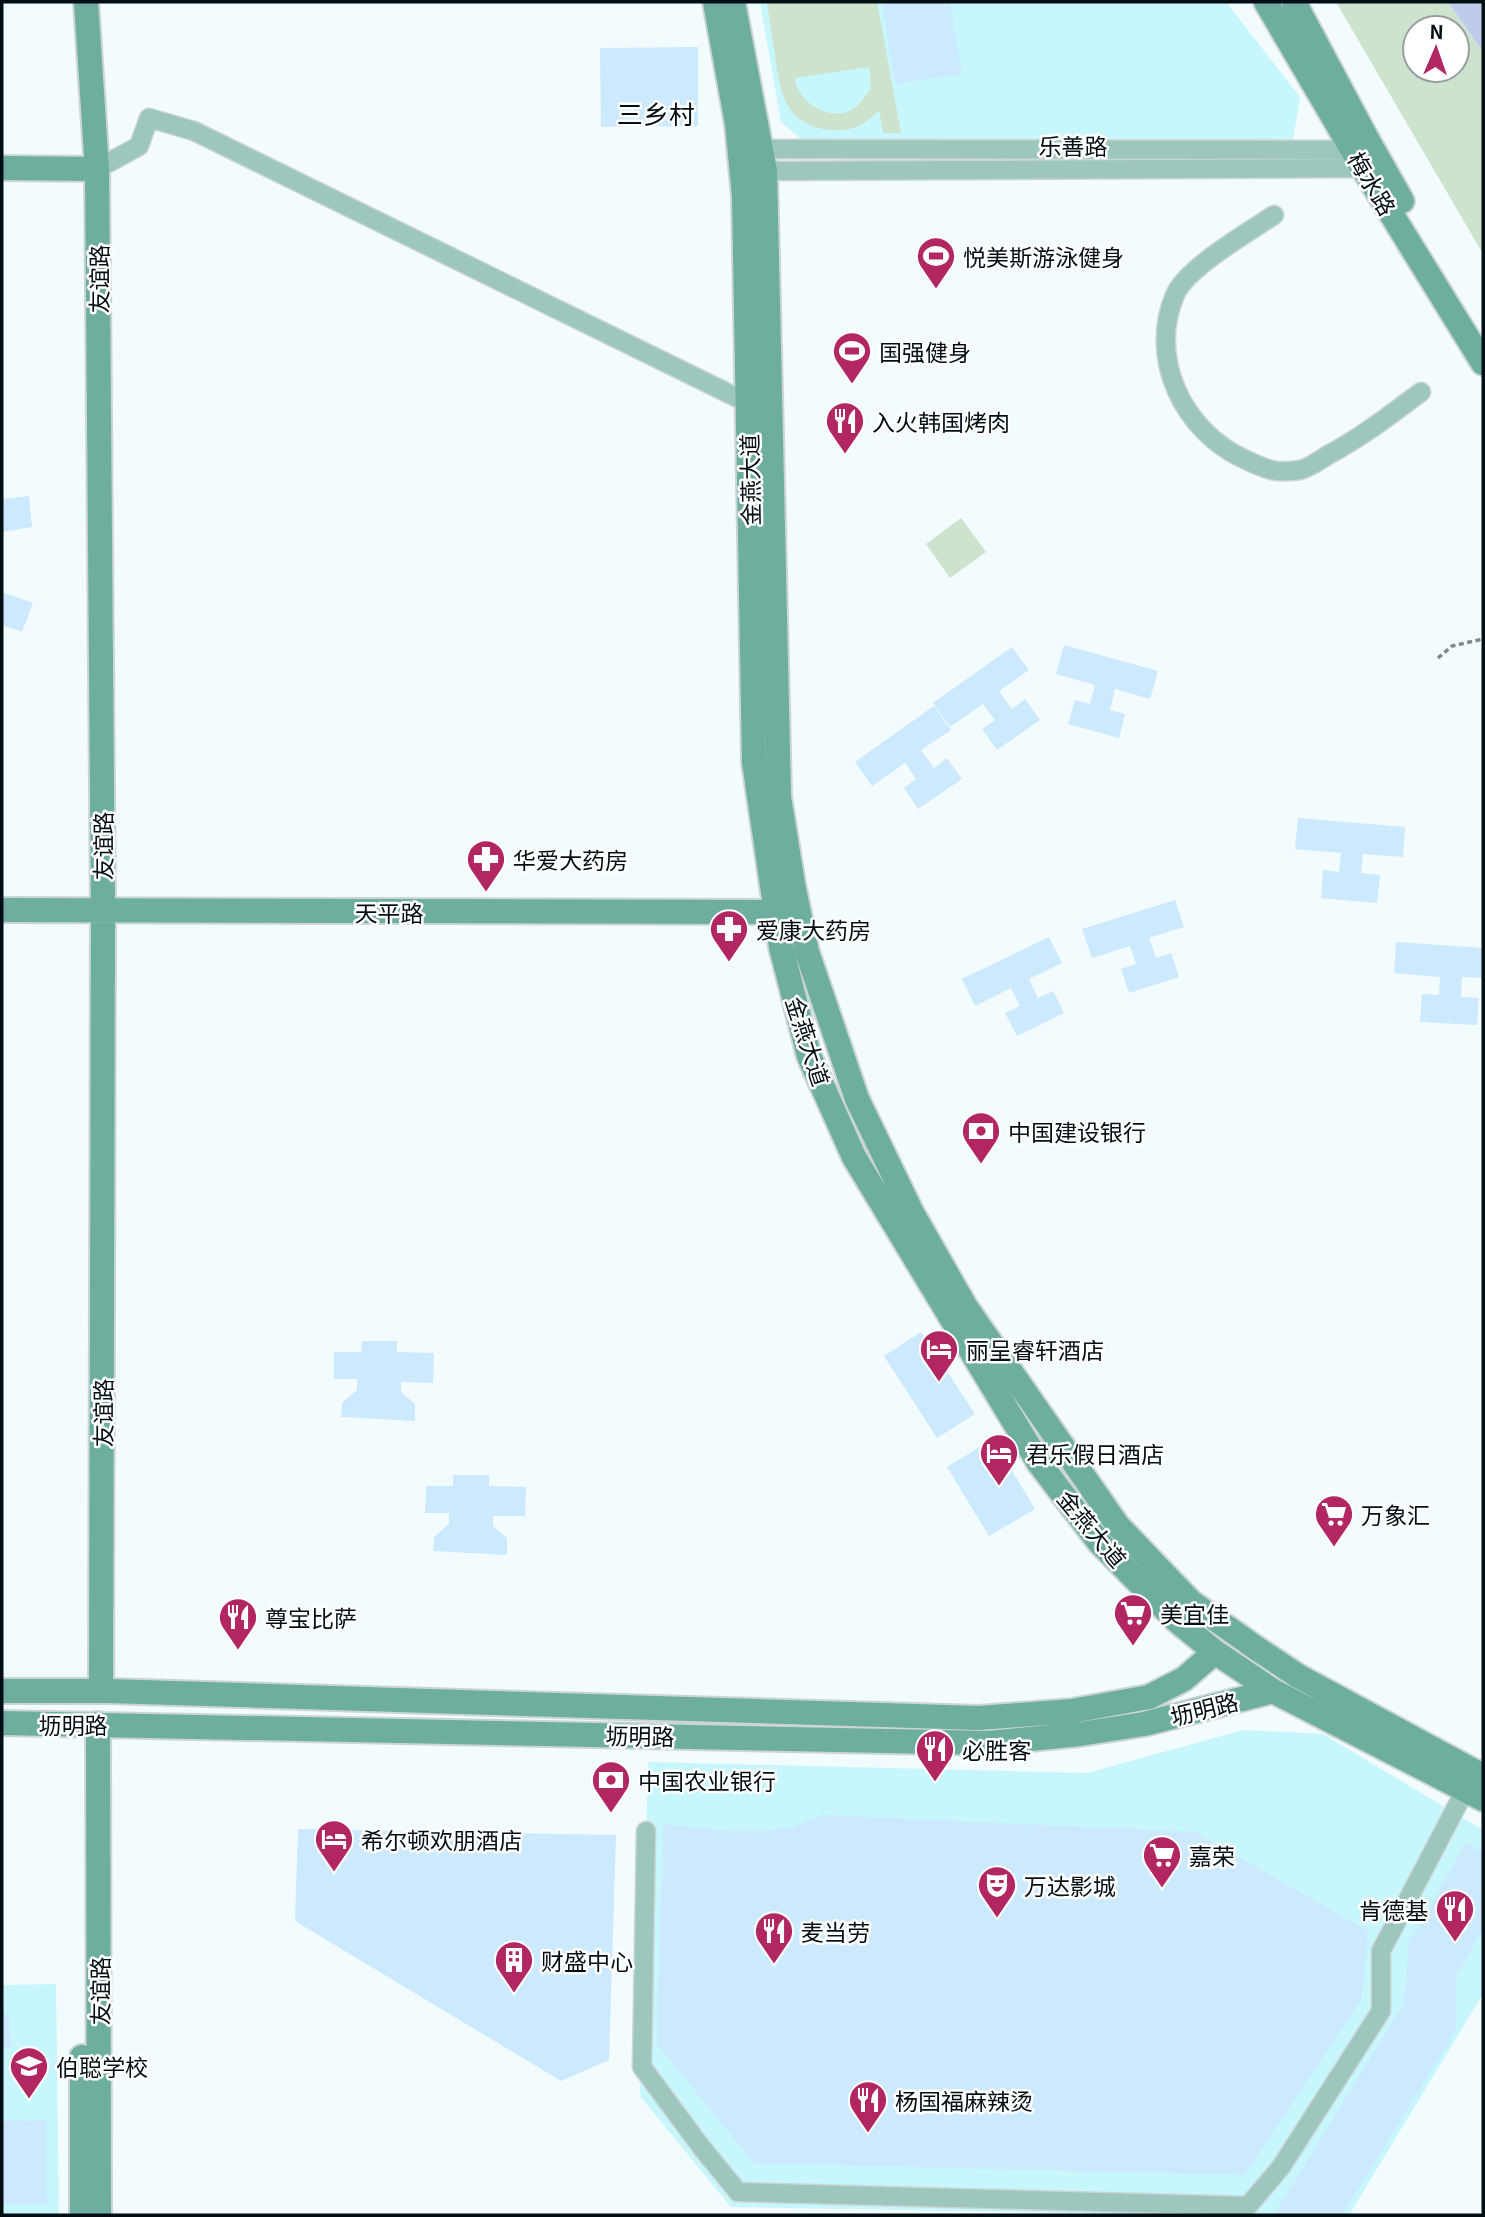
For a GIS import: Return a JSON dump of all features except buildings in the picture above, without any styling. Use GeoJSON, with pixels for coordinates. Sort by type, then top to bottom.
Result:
{"type":"FeatureCollection","features":[{"type":"Feature","properties":{"kind":"main road","name":"友谊路"},"geometry":{"type":"LineString","coordinates":[[86,2],[97,169],[103,912],[101,1691]]}},
{"type":"Feature","properties":{"kind":"main road","name":"金燕大道"},"geometry":{"type":"LineString","coordinates":[[715,2],[737,124],[744,196],[754,762],[781,947],[809,1056],[854,1157],[1039,1463],[1099,1542],[1176,1620],[1215,1653],[1273,1691],[1472,1799]]}},
{"type":"Feature","properties":{"kind":"main road","name":"金燕大道"},"geometry":{"type":"LineString","coordinates":[[733,2],[763,160],[779,797],[807,952],[857,1099],[912,1213],[965,1306],[1118,1526],[1191,1602],[1256,1648],[1298,1676],[1483,1776]]}},
{"type":"Feature","properties":{"kind":"main road","name":"梅水路"},"geometry":{"type":"LineString","coordinates":[[1266,2],[1483,337]]}},
{"type":"Feature","properties":{"kind":"main road","name":"梅水路"},"geometry":{"type":"LineString","coordinates":[[1294,2],[1365,155],[1483,363]]}},
{"type":"Feature","properties":{"kind":"main road"},"geometry":{"type":"LineString","coordinates":[[2,167],[97,169]]}},
{"type":"Feature","properties":{"kind":"main road","name":"天平路"},"geometry":{"type":"LineString","coordinates":[[2,910],[776,912]]}},
{"type":"Feature","properties":{"kind":"main road","name":"坜明路"},"geometry":{"type":"LineString","coordinates":[[2,1691],[101,1691],[979,1718],[1072,1711],[1149,1697],[1184,1679],[1215,1653]]}},
{"type":"Feature","properties":{"kind":"main road","name":"坜明路"},"geometry":{"type":"LineString","coordinates":[[2,1724],[989,1743],[1080,1734],[1144,1724],[1273,1691]]}},
{"type":"Feature","properties":{"kind":"main road","name":"友谊路"},"geometry":{"type":"LineString","coordinates":[[82,2215],[90,1724]]}},
{"type":"Feature","properties":{"kind":"main road","name":"友谊路"},"geometry":{"type":"LineString","coordinates":[[90,1724],[99,2215]]}},
{"type":"Feature","properties":{"kind":"street"},"geometry":{"type":"LineString","coordinates":[[97,169],[139,146],[149,118],[194,131],[748,403]]}},
{"type":"Feature","properties":{"kind":"street","name":"乐善路"},"geometry":{"type":"LineString","coordinates":[[763,160],[1365,155]]}},
{"type":"Feature","properties":{"kind":"street"},"geometry":{"type":"LineString","coordinates":[[1274,215],[1205,261],[1175,292],[1165,327],[1169,369],[1180,401],[1200,429],[1234,455],[1273,472],[1303,469],[1363,436],[1420,392]]}},
{"type":"Feature","properties":{"kind":"street"},"geometry":{"type":"LineString","coordinates":[[646,1831],[642,2067],[738,2192],[1248,2206],[1281,2167],[1381,2011],[1381,1951],[1472,1799]]}},
{"type":"Feature","properties":{"kind":"path"},"geometry":{"type":"LineString","coordinates":[[1438,658],[1452,646],[1483,639]]}},
{"type":"Feature","properties":{"kind":"shaded area"},"geometry":{"type":"Polygon","coordinates":[[[760,2],[1226,2],[1300,97],[1293,139],[802,140],[781,122],[760,2]]]}},
{"type":"Feature","properties":{"kind":"shaded area"},"geometry":{"type":"Polygon","coordinates":[[[1448,2],[1483,2],[1483,52],[1471,35],[1471,14],[1456,14],[1448,2]]]}},
{"type":"Feature","properties":{"kind":"shaded area"},"geometry":{"type":"Polygon","coordinates":[[[1243,1730],[1323,1734],[1483,1830],[1483,1994],[1349,2215],[1180,2215],[731,2207],[640,2096],[648,1762],[1087,1773],[1243,1730]]]}},
{"type":"Feature","properties":{"kind":"shaded area","name":"伯聪学校"},"geometry":{"type":"Polygon","coordinates":[[[56,1984],[59,2215],[2,2215],[2,1985],[56,1984]]]}},
{"type":"Feature","properties":{"kind":"green space"},"geometry":{"type":"Polygon","coordinates":[[[767,2],[877,2],[901,133],[883,133],[879,110],[869,120],[845,130],[816,127],[795,115],[788,106],[780,83],[767,2]],[[869,62],[869,67],[795,78],[801,94],[808,101],[815,107],[833,113],[854,108],[871,89],[869,62]]]}},
{"type":"Feature","properties":{"kind":"green space"},"geometry":{"type":"Polygon","coordinates":[[[1336,2],[1448,2],[1456,14],[1401,14],[1401,84],[1471,84],[1471,35],[1483,52],[1483,254],[1336,2]]]}},
{"type":"Feature","properties":{"kind":"green space"},"geometry":{"type":"Polygon","coordinates":[[[961,518],[986,552],[950,578],[926,544],[961,518]]]}},
{"type":"Feature","properties":{"kind":"place","name":"悦美斯游泳健身"},"geometry":{"type":"Point","coordinates":[936,290]}},
{"type":"Feature","properties":{"kind":"place","name":"国强健身"},"geometry":{"type":"Point","coordinates":[852,385]}},
{"type":"Feature","properties":{"kind":"place","name":"入火韩国烤肉"},"geometry":{"type":"Point","coordinates":[845,455]}},
{"type":"Feature","properties":{"kind":"place","name":"华爱大药房"},"geometry":{"type":"Point","coordinates":[486,893]}},
{"type":"Feature","properties":{"kind":"place","name":"爱康大药房"},"geometry":{"type":"Point","coordinates":[729,963]}},
{"type":"Feature","properties":{"kind":"place","name":"中国建设银行"},"geometry":{"type":"Point","coordinates":[981,1165]}},
{"type":"Feature","properties":{"kind":"place","name":"丽呈睿轩酒店"},"geometry":{"type":"Point","coordinates":[939,1383]}},
{"type":"Feature","properties":{"kind":"place","name":"君乐假日酒店"},"geometry":{"type":"Point","coordinates":[999,1487]}},
{"type":"Feature","properties":{"kind":"place","name":"万象汇"},"geometry":{"type":"Point","coordinates":[1334,1548]}},
{"type":"Feature","properties":{"kind":"place","name":"美宜佳"},"geometry":{"type":"Point","coordinates":[1133,1647]}},
{"type":"Feature","properties":{"kind":"place","name":"尊宝比萨"},"geometry":{"type":"Point","coordinates":[238,1651]}},
{"type":"Feature","properties":{"kind":"place","name":"必胜客"},"geometry":{"type":"Point","coordinates":[935,1783]}},
{"type":"Feature","properties":{"kind":"place","name":"中国农业银行"},"geometry":{"type":"Point","coordinates":[611,1814]}},
{"type":"Feature","properties":{"kind":"place","name":"希尔顿欢朋酒店"},"geometry":{"type":"Point","coordinates":[334,1873]}},
{"type":"Feature","properties":{"kind":"place","name":"嘉荣"},"geometry":{"type":"Point","coordinates":[1162,1889]}},
{"type":"Feature","properties":{"kind":"place","name":"万达影城"},"geometry":{"type":"Point","coordinates":[997,1919]}},
{"type":"Feature","properties":{"kind":"place","name":"肯德基"},"geometry":{"type":"Point","coordinates":[1455,1943]}},
{"type":"Feature","properties":{"kind":"place","name":"麦当劳"},"geometry":{"type":"Point","coordinates":[774,1965]}},
{"type":"Feature","properties":{"kind":"place","name":"财盛中心"},"geometry":{"type":"Point","coordinates":[514,1994]}},
{"type":"Feature","properties":{"kind":"place","name":"伯聪学校"},"geometry":{"type":"Point","coordinates":[29,2100]}},
{"type":"Feature","properties":{"kind":"place","name":"杨国福麻辣烫"},"geometry":{"type":"Point","coordinates":[868,2134]}},
{"type":"Feature","properties":{"kind":"district","name":"三乡村"},"geometry":{"type":"Point","coordinates":[656,112]}}]}
